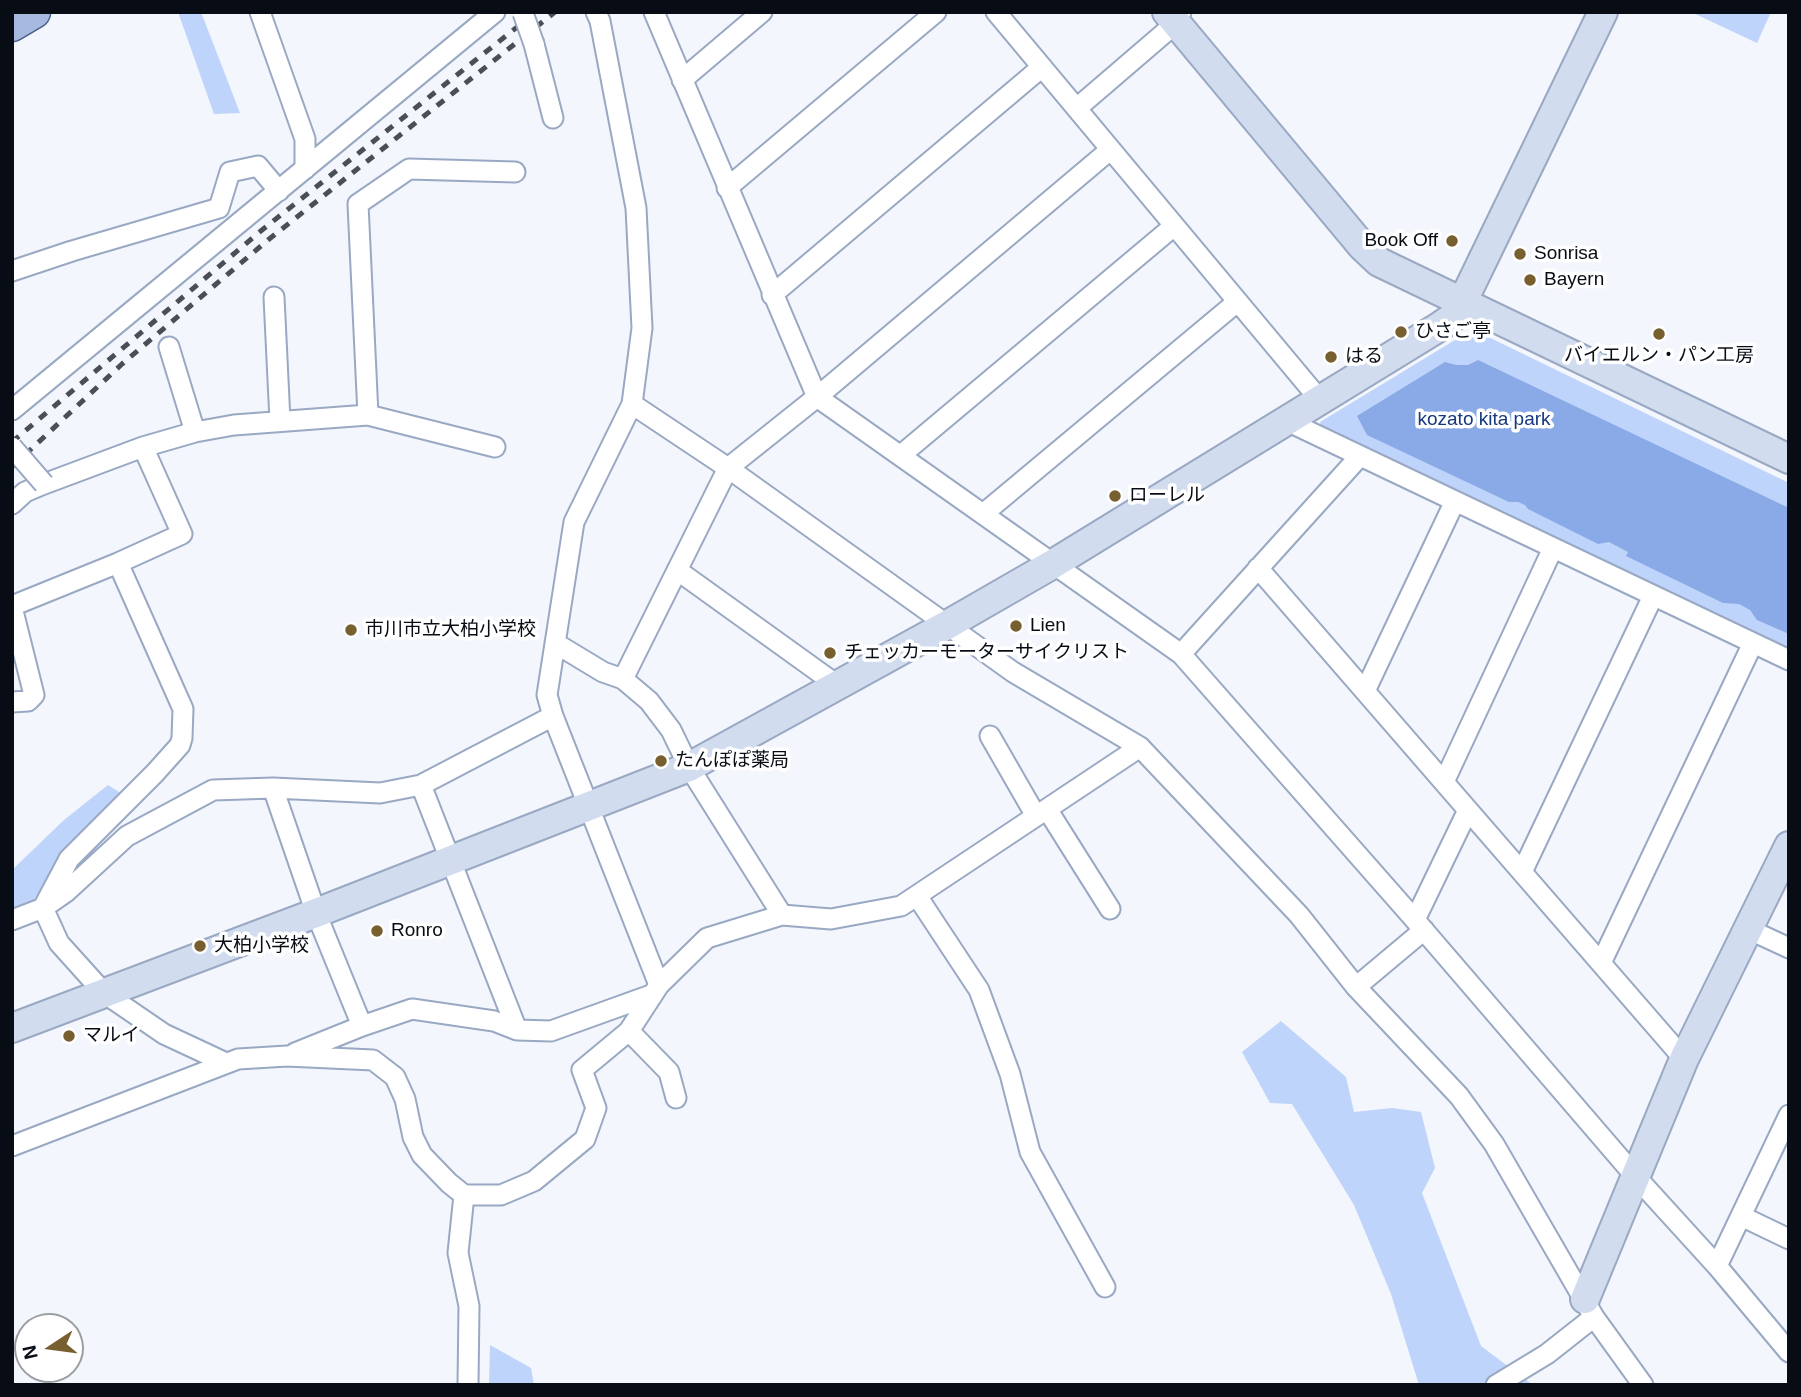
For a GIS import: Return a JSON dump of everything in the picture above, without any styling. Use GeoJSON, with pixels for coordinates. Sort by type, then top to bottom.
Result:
{"type":"FeatureCollection","features":[{"type":"Feature","properties":{"kind":"main road"},"geometry":{"type":"LineString","coordinates":[[12,25],[34,12]]}},
{"type":"Feature","properties":{"kind":"street"},"geometry":{"type":"LineString","coordinates":[[260,12],[305,139],[305,169]]}},
{"type":"Feature","properties":{"kind":"street"},"geometry":{"type":"LineString","coordinates":[[12,410],[495,12]]}},
{"type":"Feature","properties":{"kind":"street"},"geometry":{"type":"LineString","coordinates":[[523,12],[553,118]]}},
{"type":"Feature","properties":{"kind":"street"},"geometry":{"type":"LineString","coordinates":[[596,12],[600,21],[636,208],[642,328],[632,404],[574,522],[547,695],[655,990]]}},
{"type":"Feature","properties":{"kind":"street"},"geometry":{"type":"LineString","coordinates":[[654,12],[817,397],[1181,654],[1420,925],[1789,1352]]}},
{"type":"Feature","properties":{"kind":"street"},"geometry":{"type":"LineString","coordinates":[[682,80],[762,12]]}},
{"type":"Feature","properties":{"kind":"street"},"geometry":{"type":"LineString","coordinates":[[727,188],[936,12]]}},
{"type":"Feature","properties":{"kind":"street"},"geometry":{"type":"LineString","coordinates":[[996,12],[1320,400]]}},
{"type":"Feature","properties":{"kind":"street"},"geometry":{"type":"LineString","coordinates":[[12,1028],[689,767],[1053,564],[1439,327],[1452,318],[1462,303],[1603,12]]}},
{"type":"Feature","properties":{"kind":"street"},"geometry":{"type":"LineString","coordinates":[[1077,108],[1174,16],[1362,246],[1379,262],[1789,459]]}},
{"type":"Feature","properties":{"kind":"street"},"geometry":{"type":"LineString","coordinates":[[772,295],[1042,67]]}},
{"type":"Feature","properties":{"kind":"street"},"geometry":{"type":"LineString","coordinates":[[623,678],[727,468],[817,397],[1110,150]]}},
{"type":"Feature","properties":{"kind":"street"},"geometry":{"type":"LineString","coordinates":[[12,271],[219,208],[230,172],[258,166],[279,191]]}},
{"type":"Feature","properties":{"kind":"street"},"geometry":{"type":"LineString","coordinates":[[368,415],[358,205],[409,169],[515,172]]}},
{"type":"Feature","properties":{"kind":"street"},"geometry":{"type":"LineString","coordinates":[[901,455],[1174,226]]}},
{"type":"Feature","properties":{"kind":"street"},"geometry":{"type":"LineString","coordinates":[[274,297],[280,421]]}},
{"type":"Feature","properties":{"kind":"street"},"geometry":{"type":"LineString","coordinates":[[983,514],[1237,302]]}},
{"type":"Feature","properties":{"kind":"street"},"geometry":{"type":"LineString","coordinates":[[169,347],[195,432]]}},
{"type":"Feature","properties":{"kind":"street"},"geometry":{"type":"LineString","coordinates":[[632,404],[727,468],[1013,672],[1140,747],[1299,915],[1356,987],[1459,1096],[1494,1144],[1589,1308],[1643,1385]]}},
{"type":"Feature","properties":{"kind":"street"},"geometry":{"type":"LineString","coordinates":[[12,504],[25,492],[143,447],[195,432],[234,425],[368,415],[495,447]]}},
{"type":"Feature","properties":{"kind":"street"},"geometry":{"type":"LineString","coordinates":[[1287,421],[1789,660]]}},
{"type":"Feature","properties":{"kind":"street"},"geometry":{"type":"LineString","coordinates":[[12,447],[44,484]]}},
{"type":"Feature","properties":{"kind":"street"},"geometry":{"type":"LineString","coordinates":[[12,702],[27,701],[34,695],[12,606],[182,534],[143,447]]}},
{"type":"Feature","properties":{"kind":"street"},"geometry":{"type":"LineString","coordinates":[[1181,654],[1360,456]]}},
{"type":"Feature","properties":{"kind":"street"},"geometry":{"type":"LineString","coordinates":[[1365,691],[1455,501]]}},
{"type":"Feature","properties":{"kind":"street"},"geometry":{"type":"LineString","coordinates":[[1444,782],[1553,548]]}},
{"type":"Feature","properties":{"kind":"street"},"geometry":{"type":"LineString","coordinates":[[43,908],[69,859],[155,773],[180,745],[182,738],[183,709],[118,563]]}},
{"type":"Feature","properties":{"kind":"street"},"geometry":{"type":"LineString","coordinates":[[1258,568],[1684,1059]]}},
{"type":"Feature","properties":{"kind":"street"},"geometry":{"type":"LineString","coordinates":[[677,570],[837,685]]}},
{"type":"Feature","properties":{"kind":"street"},"geometry":{"type":"LineString","coordinates":[[1522,872],[1653,596]]}},
{"type":"Feature","properties":{"kind":"street"},"geometry":{"type":"LineString","coordinates":[[555,643],[603,672],[623,678],[649,701],[671,730],[689,767],[782,915]]}},
{"type":"Feature","properties":{"kind":"street"},"geometry":{"type":"LineString","coordinates":[[1601,963],[1753,643]]}},
{"type":"Feature","properties":{"kind":"street"},"geometry":{"type":"LineString","coordinates":[[12,920],[43,908],[66,892],[127,836],[213,790],[273,788],[380,793],[421,785],[553,716]]}},
{"type":"Feature","properties":{"kind":"street"},"geometry":{"type":"LineString","coordinates":[[990,736],[1110,909]]}},
{"type":"Feature","properties":{"kind":"street"},"geometry":{"type":"LineString","coordinates":[[12,1146],[238,1059],[287,1056],[373,1060],[395,1077],[405,1099],[413,1137],[422,1155],[464,1195],[501,1195],[534,1181],[585,1139],[596,1108],[583,1070],[629,1031],[655,990],[707,938],[782,915],[831,919],[901,906],[1140,747]]}},
{"type":"Feature","properties":{"kind":"street"},"geometry":{"type":"LineString","coordinates":[[421,785],[517,1030]]}},
{"type":"Feature","properties":{"kind":"street"},"geometry":{"type":"LineString","coordinates":[[273,788],[316,913],[362,1026]]}},
{"type":"Feature","properties":{"kind":"street"},"geometry":{"type":"LineString","coordinates":[[1356,987],[1420,925],[1468,810]]}},
{"type":"Feature","properties":{"kind":"street"},"geometry":{"type":"LineString","coordinates":[[1496,1385],[1547,1354],[1589,1308],[1636,1177],[1684,1059],[1789,846]]}},
{"type":"Feature","properties":{"kind":"street"},"geometry":{"type":"LineString","coordinates":[[917,896],[979,990],[1010,1074],[1030,1152],[1105,1287]]}},
{"type":"Feature","properties":{"kind":"street"},"geometry":{"type":"LineString","coordinates":[[43,908],[60,943],[104,993],[164,1034],[226,1063]]}},
{"type":"Feature","properties":{"kind":"street"},"geometry":{"type":"LineString","coordinates":[[1748,929],[1789,948]]}},
{"type":"Feature","properties":{"kind":"street"},"geometry":{"type":"LineString","coordinates":[[287,1056],[412,1009],[494,1021],[517,1030],[551,1031],[655,990]]}},
{"type":"Feature","properties":{"kind":"street"},"geometry":{"type":"LineString","coordinates":[[629,1031],[669,1072],[676,1098]]}},
{"type":"Feature","properties":{"kind":"street"},"geometry":{"type":"LineString","coordinates":[[1717,1266],[1789,1115]]}},
{"type":"Feature","properties":{"kind":"street"},"geometry":{"type":"LineString","coordinates":[[464,1195],[458,1253],[469,1306],[468,1385]]}},
{"type":"Feature","properties":{"kind":"street"},"geometry":{"type":"LineString","coordinates":[[1741,1216],[1789,1239]]}},
{"type":"Feature","properties":{"kind":"green space"},"geometry":{"type":"Polygon","coordinates":[[[178,12],[201,12],[240,113],[214,114],[178,12]]]}},
{"type":"Feature","properties":{"kind":"green space"},"geometry":{"type":"Polygon","coordinates":[[[1691,12],[1771,12],[1757,43],[1691,12]]]}},
{"type":"Feature","properties":{"kind":"green space","name":"kozato kita park"},"geometry":{"type":"Polygon","coordinates":[[[1476,331],[1789,483],[1789,651],[1321,428],[1320,422],[1455,340],[1476,331]]]}},
{"type":"Feature","properties":{"kind":"green space"},"geometry":{"type":"Polygon","coordinates":[[[108,785],[124,795],[68,849],[33,901],[12,909],[12,870],[64,820],[108,785]]]}},
{"type":"Feature","properties":{"kind":"green space"},"geometry":{"type":"Polygon","coordinates":[[[1281,1021],[1346,1077],[1354,1112],[1392,1108],[1421,1112],[1435,1168],[1422,1193],[1481,1346],[1533,1385],[1419,1385],[1391,1294],[1354,1205],[1292,1104],[1270,1103],[1242,1052],[1281,1021]]]}},
{"type":"Feature","properties":{"kind":"green space"},"geometry":{"type":"Polygon","coordinates":[[[490,1345],[531,1368],[534,1385],[489,1385],[490,1345]]]}},
{"type":"Feature","properties":{"kind":"shaded area","name":"kozato kita park"},"geometry":{"type":"Polygon","coordinates":[[[1478,360],[1789,508],[1789,634],[1757,620],[1750,610],[1739,604],[1723,603],[1626,556],[1628,552],[1609,542],[1598,544],[1528,509],[1525,505],[1509,502],[1367,435],[1357,416],[1445,362],[1468,365],[1478,360]]]}},
{"type":"Feature","properties":{"kind":"railway"},"geometry":{"type":"LineString","coordinates":[[12,442],[262,230],[536,12]]}},
{"type":"Feature","properties":{"kind":"railway"},"geometry":{"type":"LineString","coordinates":[[12,467],[122,364],[268,240],[555,12]]}},
{"type":"Feature","properties":{"kind":"place","name":"Book Off"},"geometry":{"type":"Point","coordinates":[1452,241]}},
{"type":"Feature","properties":{"kind":"place","name":"Sonrisa"},"geometry":{"type":"Point","coordinates":[1520,254]}},
{"type":"Feature","properties":{"kind":"place","name":"Bayern"},"geometry":{"type":"Point","coordinates":[1530,280]}},
{"type":"Feature","properties":{"kind":"place","name":"ひさご亭"},"geometry":{"type":"Point","coordinates":[1401,332]}},
{"type":"Feature","properties":{"kind":"place","name":"バイエルン・パン工房"},"geometry":{"type":"Point","coordinates":[1659,334]}},
{"type":"Feature","properties":{"kind":"place","name":"はる"},"geometry":{"type":"Point","coordinates":[1331,357]}},
{"type":"Feature","properties":{"kind":"place","name":"ローレル"},"geometry":{"type":"Point","coordinates":[1115,496]}},
{"type":"Feature","properties":{"kind":"place","name":"Lien"},"geometry":{"type":"Point","coordinates":[1016,626]}},
{"type":"Feature","properties":{"kind":"place","name":"市川市立大柏小学校"},"geometry":{"type":"Point","coordinates":[351,630]}},
{"type":"Feature","properties":{"kind":"place","name":"チェッカーモーターサイクリスト"},"geometry":{"type":"Point","coordinates":[830,653]}},
{"type":"Feature","properties":{"kind":"place","name":"たんぽぽ薬局"},"geometry":{"type":"Point","coordinates":[661,761]}},
{"type":"Feature","properties":{"kind":"place","name":"Ronro"},"geometry":{"type":"Point","coordinates":[377,931]}},
{"type":"Feature","properties":{"kind":"place","name":"大柏小学校"},"geometry":{"type":"Point","coordinates":[200,946]}},
{"type":"Feature","properties":{"kind":"place","name":"マルイ"},"geometry":{"type":"Point","coordinates":[69,1036]}}]}
